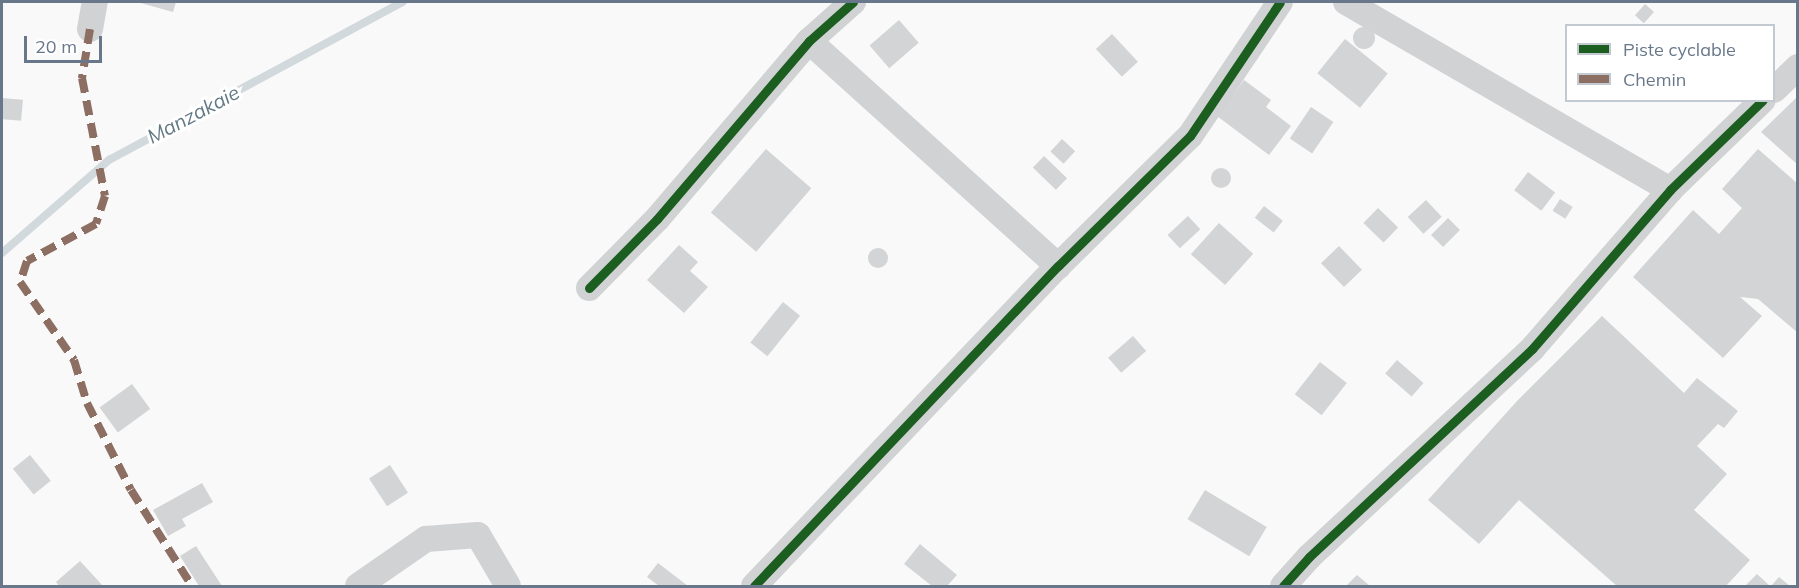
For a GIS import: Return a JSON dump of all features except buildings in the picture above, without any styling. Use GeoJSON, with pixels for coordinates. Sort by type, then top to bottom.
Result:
{"type":"FeatureCollection","features":[{"type":"Feature","properties":{"kind":"street"},"geometry":{"type":"LineString","coordinates":[[90,29],[94,2]]}},
{"type":"Feature","properties":{"kind":"street"},"geometry":{"type":"LineString","coordinates":[[589,288],[657,219],[809,42],[853,2]]}},
{"type":"Feature","properties":{"kind":"street"},"geometry":{"type":"LineString","coordinates":[[754,586],[1058,266],[1190,136],[1280,2]]}},
{"type":"Feature","properties":{"kind":"street"},"geometry":{"type":"LineString","coordinates":[[1346,2],[1670,190]]}},
{"type":"Feature","properties":{"kind":"street"},"geometry":{"type":"LineString","coordinates":[[809,42],[1058,266]]}},
{"type":"Feature","properties":{"kind":"street"},"geometry":{"type":"LineString","coordinates":[[1775,88],[1797,67]]}},
{"type":"Feature","properties":{"kind":"street"},"geometry":{"type":"LineString","coordinates":[[1283,586],[1309,557],[1532,349],[1670,190],[1761,102]]}},
{"type":"Feature","properties":{"kind":"street"},"geometry":{"type":"LineString","coordinates":[[358,586],[426,539],[478,535],[508,586]]}},
{"type":"Feature","properties":{"kind":"waterway","name":"Manzakaie"},"geometry":{"type":"LineString","coordinates":[[2,253],[109,160],[403,2]]}},
{"type":"Feature","properties":{"kind":"marked path"},"geometry":{"type":"LineString","coordinates":[[90,29],[82,78],[105,196],[96,224],[27,261],[20,282],[74,360],[87,403],[131,490],[192,586]]}},
{"type":"Feature","properties":{"kind":"cycle path"},"geometry":{"type":"LineString","coordinates":[[589,288],[657,219],[809,41],[853,2]]}},
{"type":"Feature","properties":{"kind":"cycle path"},"geometry":{"type":"LineString","coordinates":[[754,586],[1058,266],[1190,136],[1280,2]]}},
{"type":"Feature","properties":{"kind":"cycle path"},"geometry":{"type":"LineString","coordinates":[[1283,586],[1309,557],[1532,349],[1670,190],[1761,102]]}}]}
